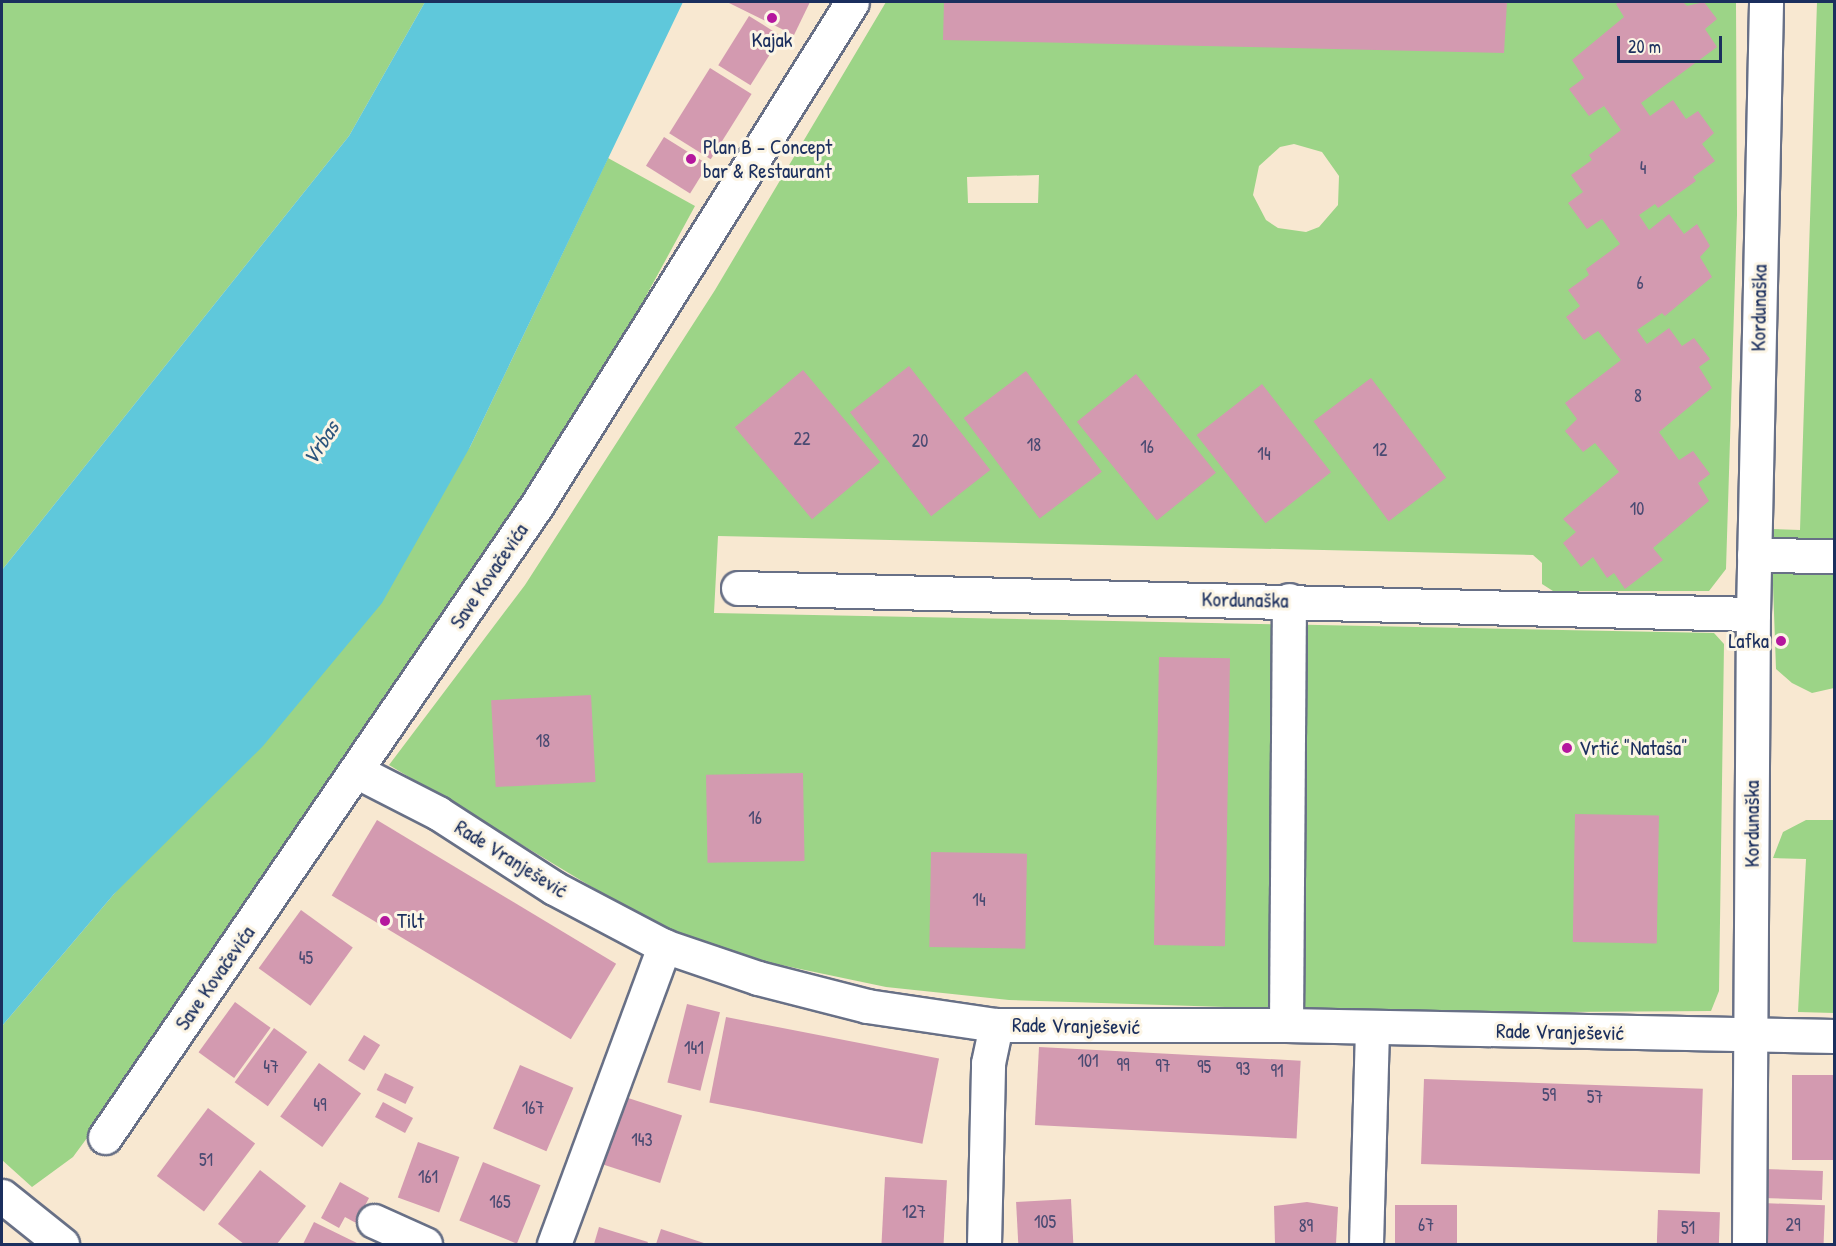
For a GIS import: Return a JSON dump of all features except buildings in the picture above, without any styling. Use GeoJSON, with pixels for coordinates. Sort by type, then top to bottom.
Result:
{"type":"FeatureCollection","features":[{"type":"Feature","properties":{"kind":"street","name":"Save Kovačevića"},"geometry":{"type":"LineString","coordinates":[[105,1137],[358,772],[537,506],[852,2]]}},
{"type":"Feature","properties":{"kind":"street","name":"Kordunaška"},"geometry":{"type":"LineString","coordinates":[[1748,1034],[1754,555],[1766,2]]}},
{"type":"Feature","properties":{"kind":"street"},"geometry":{"type":"LineString","coordinates":[[1754,555],[1834,556]]}},
{"type":"Feature","properties":{"kind":"street","name":"Kordunaška"},"geometry":{"type":"LineString","coordinates":[[738,588],[1289,600],[1753,614]]}},
{"type":"Feature","properties":{"kind":"street"},"geometry":{"type":"LineString","coordinates":[[1286,1025],[1289,600]]}},
{"type":"Feature","properties":{"kind":"street","name":"Rade Vranješević"},"geometry":{"type":"LineString","coordinates":[[358,772],[438,813],[554,888],[664,946],[825,998],[996,1025],[1286,1025],[1372,1029],[1834,1036]]}},
{"type":"Feature","properties":{"kind":"street"},"geometry":{"type":"LineString","coordinates":[[554,1245],[664,946]]}},
{"type":"Feature","properties":{"kind":"street","name":"Rade Vranješević"},"geometry":{"type":"LineString","coordinates":[[984,1245],[988,1063],[996,1025]]}},
{"type":"Feature","properties":{"kind":"street"},"geometry":{"type":"LineString","coordinates":[[1366,1245],[1372,1029]]}},
{"type":"Feature","properties":{"kind":"street"},"geometry":{"type":"LineString","coordinates":[[1748,1034],[1749,1245]]}},
{"type":"Feature","properties":{"kind":"street"},"geometry":{"type":"LineString","coordinates":[[8,1201],[62,1245]]}},
{"type":"Feature","properties":{"kind":"street"},"geometry":{"type":"LineString","coordinates":[[374,1221],[425,1245]]}},
{"type":"Feature","properties":{"kind":"green space"},"geometry":{"type":"Polygon","coordinates":[[[2,2],[425,2],[349,136],[2,570],[2,2]]]}},
{"type":"Feature","properties":{"kind":"green space"},"geometry":{"type":"Polygon","coordinates":[[[886,2],[1736,2],[1737,215],[1726,569],[1709,591],[1553,591],[1542,584],[1542,563],[1533,555],[718,536],[714,613],[1714,633],[1724,644],[1719,991],[1711,1011],[1409,1013],[1009,1000],[886,987],[690,946],[389,765],[525,585],[715,290],[886,2]],[[1294,144],[1280,147],[1259,166],[1253,195],[1266,220],[1278,228],[1306,232],[1319,227],[1338,205],[1339,176],[1322,152],[1294,144]],[[1039,175],[967,177],[968,203],[1038,203],[1039,175]]]}},
{"type":"Feature","properties":{"kind":"green space"},"geometry":{"type":"Polygon","coordinates":[[[1817,2],[1834,2],[1834,688],[1812,693],[1792,683],[1776,669],[1771,529],[1800,530],[1817,2]]]}},
{"type":"Feature","properties":{"kind":"green space"},"geometry":{"type":"Polygon","coordinates":[[[608,158],[695,206],[596,388],[87,1138],[73,1157],[32,1187],[2,1160],[2,1026],[114,894],[470,447],[608,158]]]}},
{"type":"Feature","properties":{"kind":"green space"},"geometry":{"type":"Polygon","coordinates":[[[1806,820],[1834,820],[1834,1013],[1798,1012],[1806,859],[1773,858],[1783,832],[1806,820]]]}},
{"type":"Feature","properties":{"kind":"water","name":"Vrbas"},"geometry":{"type":"Polygon","coordinates":[[[425,2],[683,2],[470,447],[382,603],[263,746],[114,894],[2,1026],[2,570],[349,136],[425,2]]]}},
{"type":"Feature","properties":{"kind":"place","name":"Kajak"},"geometry":{"type":"Point","coordinates":[772,18]}},
{"type":"Feature","properties":{"kind":"place","name":"Plan B - Concept bar & Restaurant"},"geometry":{"type":"Point","coordinates":[691,159]}},
{"type":"Feature","properties":{"kind":"place","name":"Lafka"},"geometry":{"type":"Point","coordinates":[1781,641]}},
{"type":"Feature","properties":{"kind":"place","name":"Vrtić \"Nataša\""},"geometry":{"type":"Point","coordinates":[1567,748]}},
{"type":"Feature","properties":{"kind":"place","name":"Tilt"},"geometry":{"type":"Point","coordinates":[385,921]}}]}
